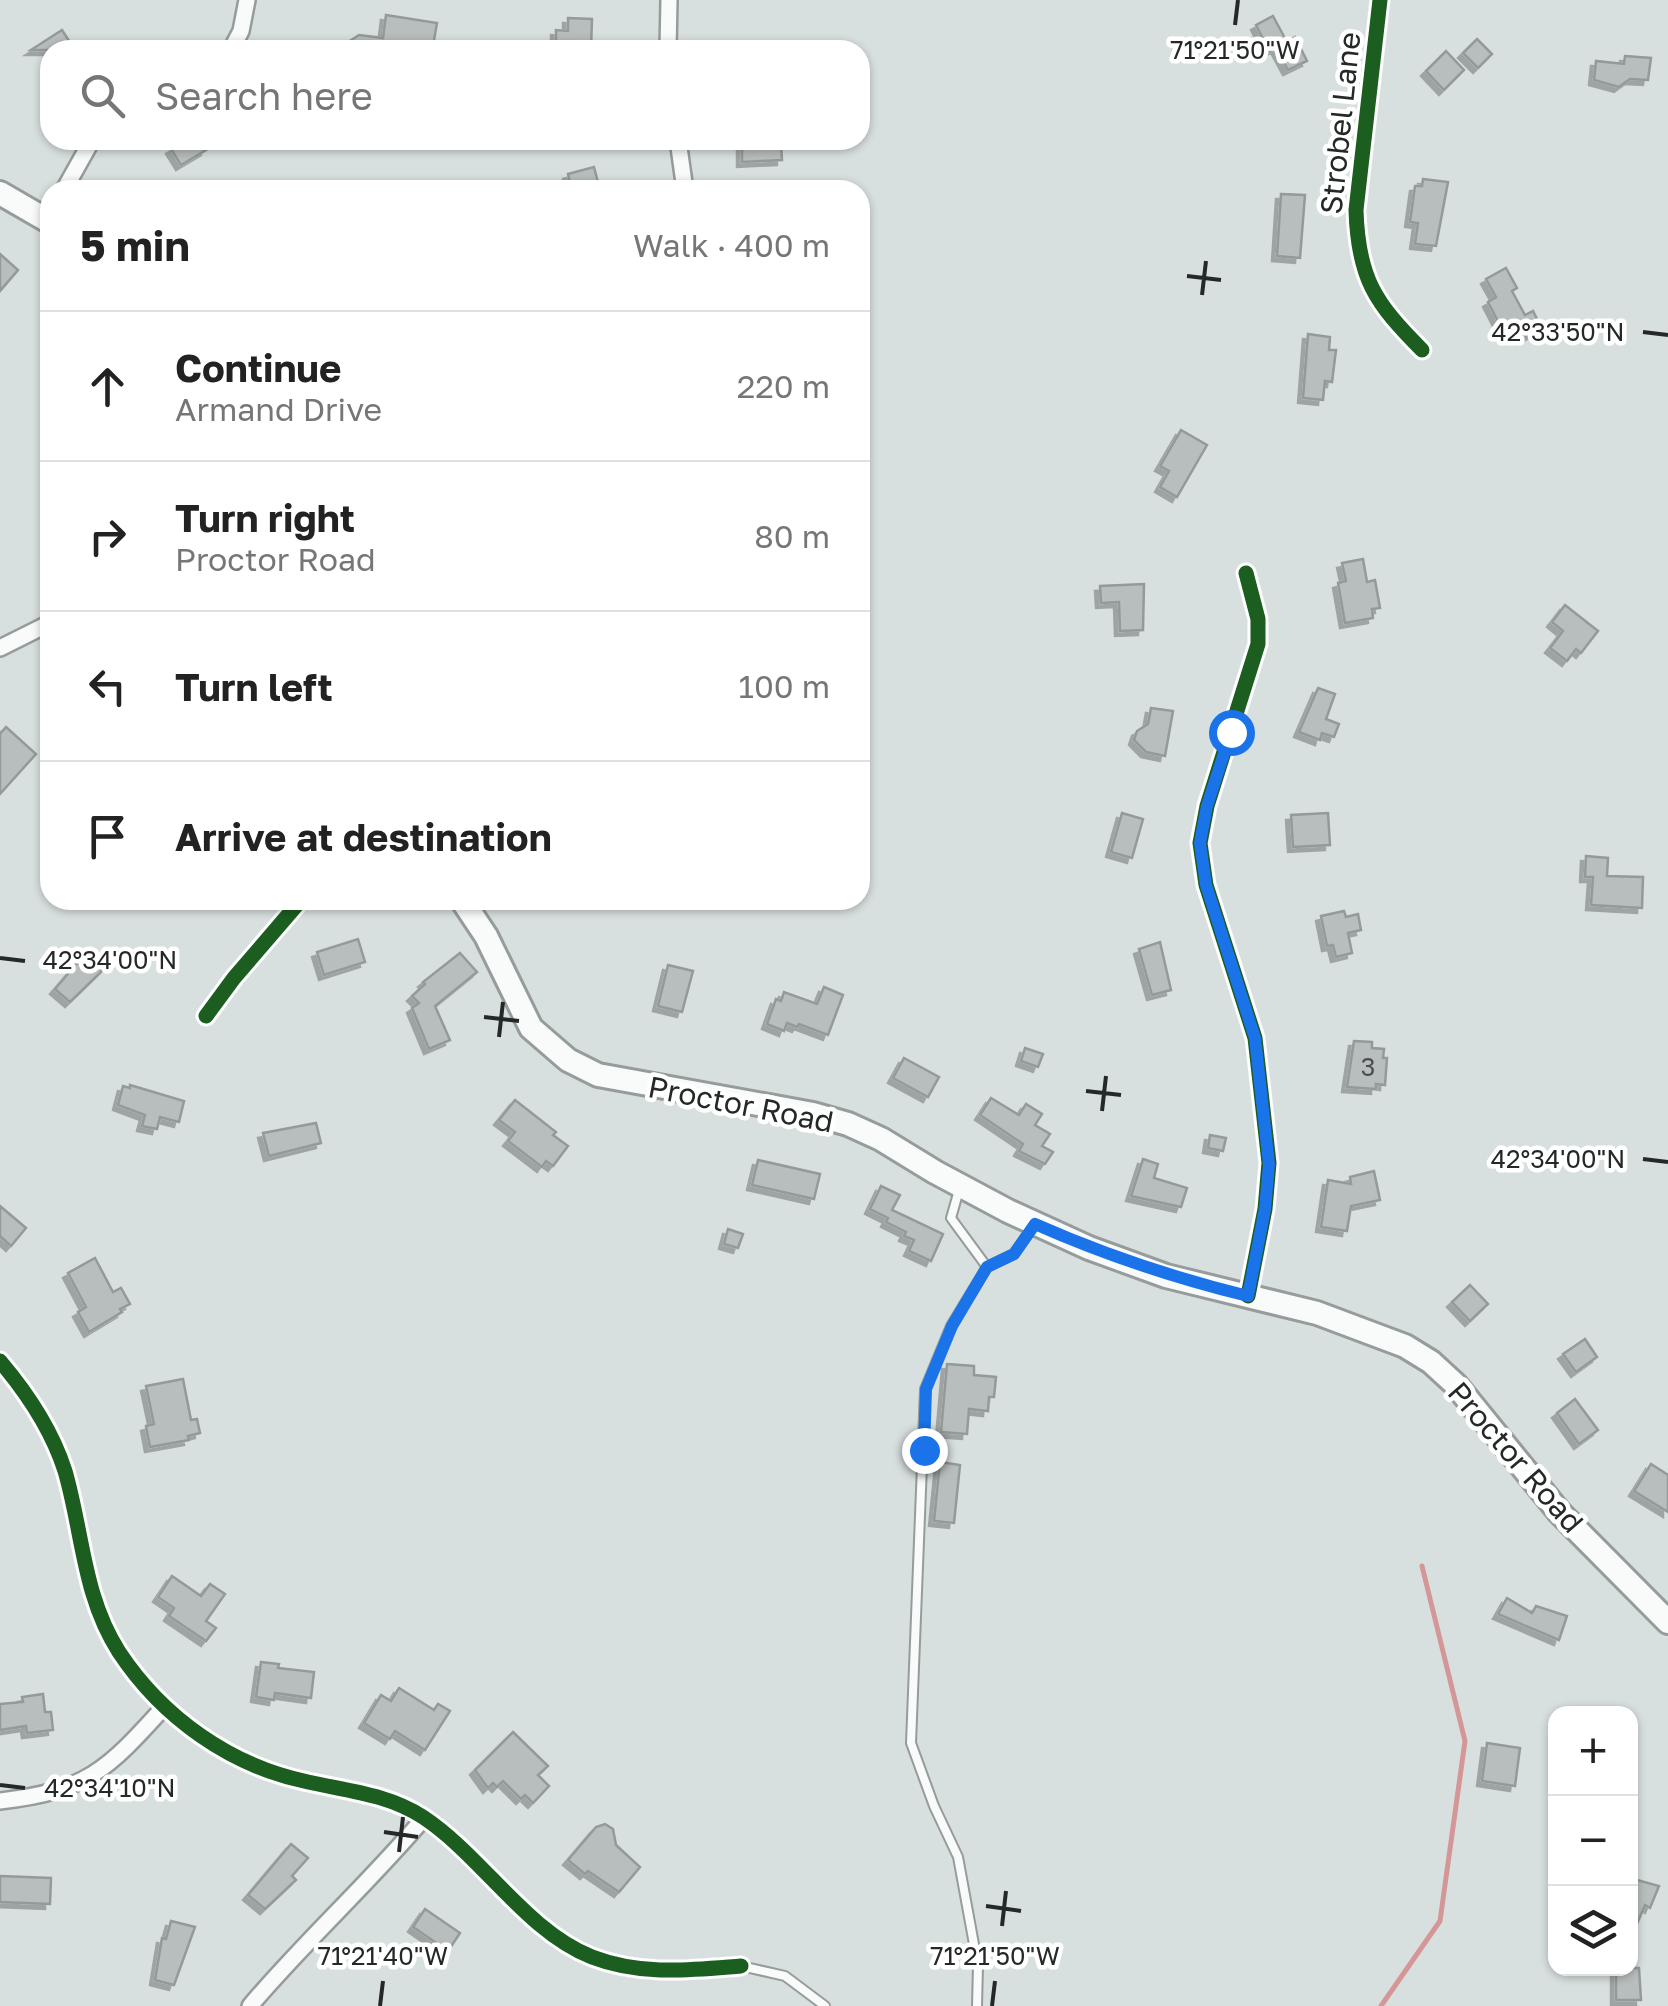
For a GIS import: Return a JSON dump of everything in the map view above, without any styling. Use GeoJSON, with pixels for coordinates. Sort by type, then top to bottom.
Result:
{"type":"FeatureCollection","features":[{"type":"Feature","properties":{"kind":"main road"},"geometry":{"type":"LineString","coordinates":[[0,193],[40,214]]}},
{"type":"Feature","properties":{"kind":"main road","name":"Proctor Road"},"geometry":{"type":"LineString","coordinates":[[469,910],[486,936],[531,1028],[568,1060],[598,1075],[848,1124],[960,1186],[1089,1248],[1166,1276],[1354,1324],[1405,1346],[1431,1362],[1456,1385],[1559,1512],[1668,1622]]}},
{"type":"Feature","properties":{"kind":"street"},"geometry":{"type":"LineString","coordinates":[[236,40],[247,0]]}},
{"type":"Feature","properties":{"kind":"street"},"geometry":{"type":"LineString","coordinates":[[668,0],[668,40]]}},
{"type":"Feature","properties":{"kind":"street","name":"Strobel Lane"},"geometry":{"type":"LineString","coordinates":[[1380,0],[1356,210],[1357,238],[1361,265],[1374,296],[1422,350]]}},
{"type":"Feature","properties":{"kind":"street"},"geometry":{"type":"LineString","coordinates":[[70,180],[86,150]]}},
{"type":"Feature","properties":{"kind":"street"},"geometry":{"type":"LineString","coordinates":[[679,150],[684,180]]}},
{"type":"Feature","properties":{"kind":"street"},"geometry":{"type":"LineString","coordinates":[[1246,573],[1258,618],[1258,644],[1207,806],[1200,843],[1206,885],[1255,1038],[1269,1164],[1265,1209],[1248,1296]]}},
{"type":"Feature","properties":{"kind":"street"},"geometry":{"type":"LineString","coordinates":[[0,648],[40,627]]}},
{"type":"Feature","properties":{"kind":"street"},"geometry":{"type":"LineString","coordinates":[[206,1016],[292,910]]}},
{"type":"Feature","properties":{"kind":"street"},"geometry":{"type":"LineString","coordinates":[[0,1361],[36,1409],[60,1458],[83,1565],[105,1626],[120,1654],[164,1707],[208,1741],[261,1768],[306,1782],[368,1793],[424,1818],[552,1933],[589,1956],[638,1970],[741,1966]]}},
{"type":"Feature","properties":{"kind":"street"},"geometry":{"type":"LineString","coordinates":[[0,1802],[58,1792],[85,1781],[123,1752],[164,1707]]}},
{"type":"Feature","properties":{"kind":"street"},"geometry":{"type":"LineString","coordinates":[[250,2006],[424,1818]]}},
{"type":"Feature","properties":{"kind":"lane"},"geometry":{"type":"LineString","coordinates":[[960,1186],[951,1218],[987,1267]]}},
{"type":"Feature","properties":{"kind":"lane"},"geometry":{"type":"LineString","coordinates":[[977,2006],[978,1966],[958,1857],[911,1743],[926,1389],[952,1326],[987,1267],[1014,1254],[1035,1224]]}},
{"type":"Feature","properties":{"kind":"lane"},"geometry":{"type":"LineString","coordinates":[[741,1966],[785,1976],[826,2006]]}},
{"type":"Feature","properties":{"kind":"building"},"geometry":{"type":"Polygon","coordinates":[[[386,15],[437,23],[434,40],[351,40],[359,35],[383,38],[386,15]]]}},
{"type":"Feature","properties":{"kind":"building"},"geometry":{"type":"Polygon","coordinates":[[[1273,16],[1287,42],[1295,37],[1307,61],[1288,70],[1276,48],[1260,56],[1254,44],[1263,39],[1256,25],[1273,16]]]}},
{"type":"Feature","properties":{"kind":"building"},"geometry":{"type":"Polygon","coordinates":[[[568,18],[592,19],[591,40],[556,40],[556,30],[568,31],[568,18]]]}},
{"type":"Feature","properties":{"kind":"building"},"geometry":{"type":"Polygon","coordinates":[[[62,30],[68,40],[46,40],[62,30]]]}},
{"type":"Feature","properties":{"kind":"building"},"geometry":{"type":"Polygon","coordinates":[[[1477,39],[1492,54],[1478,68],[1463,53],[1477,39]]]}},
{"type":"Feature","properties":{"kind":"building"},"geometry":{"type":"Polygon","coordinates":[[[1446,51],[1464,70],[1444,90],[1426,71],[1446,51]]]}},
{"type":"Feature","properties":{"kind":"building"},"geometry":{"type":"Polygon","coordinates":[[[1625,56],[1651,58],[1648,80],[1630,79],[1619,87],[1594,80],[1596,61],[1624,64],[1625,56]]]}},
{"type":"Feature","properties":{"kind":"building"},"geometry":{"type":"Polygon","coordinates":[[[172,150],[206,150],[181,165],[172,150]]]}},
{"type":"Feature","properties":{"kind":"building"},"geometry":{"type":"Polygon","coordinates":[[[742,150],[781,150],[782,160],[742,162],[742,150]]]}},
{"type":"Feature","properties":{"kind":"building"},"geometry":{"type":"Polygon","coordinates":[[[594,167],[597,180],[570,180],[568,174],[594,167]]]}},
{"type":"Feature","properties":{"kind":"building"},"geometry":{"type":"Polygon","coordinates":[[[1423,179],[1448,182],[1436,246],[1415,244],[1418,223],[1410,222],[1415,186],[1422,186],[1423,179]]]}},
{"type":"Feature","properties":{"kind":"building"},"geometry":{"type":"Polygon","coordinates":[[[1281,194],[1305,195],[1300,258],[1277,256],[1281,194]]]}},
{"type":"Feature","properties":{"kind":"building"},"geometry":{"type":"Polygon","coordinates":[[[0,254],[18,270],[0,291],[0,254]]]}},
{"type":"Feature","properties":{"kind":"building"},"geometry":{"type":"Polygon","coordinates":[[[1506,268],[1517,288],[1512,291],[1525,315],[1533,311],[1539,323],[1532,327],[1534,333],[1522,339],[1515,324],[1503,331],[1488,302],[1496,297],[1486,279],[1506,268]]]}},
{"type":"Feature","properties":{"kind":"building"},"geometry":{"type":"Polygon","coordinates":[[[1308,334],[1330,337],[1329,350],[1336,350],[1332,382],[1325,381],[1323,400],[1303,398],[1308,334]]]}},
{"type":"Feature","properties":{"kind":"building"},"geometry":{"type":"Polygon","coordinates":[[[1181,430],[1207,445],[1177,497],[1160,487],[1169,471],[1160,466],[1181,430]]]}},
{"type":"Feature","properties":{"kind":"building"},"geometry":{"type":"Polygon","coordinates":[[[1363,559],[1367,582],[1375,580],[1380,608],[1372,609],[1373,618],[1345,623],[1338,583],[1346,581],[1342,563],[1363,559]]]}},
{"type":"Feature","properties":{"kind":"building"},"geometry":{"type":"Polygon","coordinates":[[[1144,584],[1143,630],[1120,631],[1119,602],[1101,603],[1100,586],[1144,584]]]}},
{"type":"Feature","properties":{"kind":"building"},"geometry":{"type":"Polygon","coordinates":[[[1565,605],[1598,631],[1581,653],[1576,649],[1567,661],[1550,648],[1563,631],[1552,622],[1565,605]]]}},
{"type":"Feature","properties":{"kind":"building"},"geometry":{"type":"Polygon","coordinates":[[[1318,688],[1335,694],[1326,719],[1339,724],[1334,737],[1322,733],[1320,740],[1299,732],[1318,688]]]}},
{"type":"Feature","properties":{"kind":"building"},"geometry":{"type":"Polygon","coordinates":[[[1151,708],[1173,711],[1165,756],[1146,752],[1134,740],[1137,731],[1148,724],[1151,708]]]}},
{"type":"Feature","properties":{"kind":"building"},"geometry":{"type":"Polygon","coordinates":[[[6,727],[36,754],[0,794],[0,734],[6,727]]]}},
{"type":"Feature","properties":{"kind":"building"},"geometry":{"type":"Polygon","coordinates":[[[1122,813],[1143,819],[1132,858],[1111,852],[1122,813]]]}},
{"type":"Feature","properties":{"kind":"building"},"geometry":{"type":"Polygon","coordinates":[[[1328,813],[1330,845],[1293,847],[1291,815],[1328,813]]]}},
{"type":"Feature","properties":{"kind":"building"},"geometry":{"type":"Polygon","coordinates":[[[1586,856],[1608,858],[1607,876],[1643,877],[1642,908],[1591,905],[1593,877],[1585,877],[1586,856]]]}},
{"type":"Feature","properties":{"kind":"building"},"geometry":{"type":"Polygon","coordinates":[[[1344,911],[1346,917],[1358,914],[1361,930],[1348,933],[1352,953],[1336,957],[1333,945],[1327,946],[1321,916],[1344,911]]]}},
{"type":"Feature","properties":{"kind":"building"},"geometry":{"type":"Polygon","coordinates":[[[358,939],[365,962],[324,975],[317,952],[358,939]]]}},
{"type":"Feature","properties":{"kind":"building"},"geometry":{"type":"Polygon","coordinates":[[[1160,942],[1171,990],[1152,995],[1139,949],[1160,942]]]}},
{"type":"Feature","properties":{"kind":"building"},"geometry":{"type":"Polygon","coordinates":[[[460,953],[477,972],[435,1006],[450,1040],[429,1049],[412,1008],[419,1003],[412,996],[423,982],[460,953]]]}},
{"type":"Feature","properties":{"kind":"building"},"geometry":{"type":"Polygon","coordinates":[[[84,955],[102,971],[70,1002],[55,989],[84,955]]]}},
{"type":"Feature","properties":{"kind":"building"},"geometry":{"type":"Polygon","coordinates":[[[668,965],[693,971],[682,1012],[658,1006],[668,965]]]}},
{"type":"Feature","properties":{"kind":"building"},"geometry":{"type":"Polygon","coordinates":[[[824,987],[843,995],[828,1035],[799,1024],[797,1027],[787,1023],[784,1031],[767,1024],[776,999],[781,1001],[784,992],[817,1004],[824,987]]]}},
{"type":"Feature","properties":{"kind":"building"},"geometry":{"type":"Polygon","coordinates":[[[1354,1041],[1372,1042],[1372,1048],[1384,1049],[1385,1085],[1376,1084],[1376,1089],[1347,1087],[1354,1041]]]}},
{"type":"Feature","properties":{"kind":"building"},"geometry":{"type":"Polygon","coordinates":[[[1025,1048],[1043,1054],[1038,1067],[1021,1061],[1025,1048]]]}},
{"type":"Feature","properties":{"kind":"building"},"geometry":{"type":"Polygon","coordinates":[[[904,1058],[939,1077],[928,1097],[893,1078],[904,1058]]]}},
{"type":"Feature","properties":{"kind":"building"},"geometry":{"type":"Polygon","coordinates":[[[123,1086],[184,1101],[179,1122],[160,1117],[157,1129],[142,1126],[145,1115],[118,1105],[123,1086]]]}},
{"type":"Feature","properties":{"kind":"building"},"geometry":{"type":"Polygon","coordinates":[[[991,1098],[1019,1115],[1026,1104],[1042,1114],[1035,1125],[1050,1134],[1042,1146],[1053,1152],[1045,1164],[1019,1151],[1023,1144],[980,1115],[991,1098]]]}},
{"type":"Feature","properties":{"kind":"building"},"geometry":{"type":"Polygon","coordinates":[[[515,1100],[568,1146],[553,1166],[546,1161],[542,1167],[508,1141],[515,1132],[499,1120],[515,1100]]]}},
{"type":"Feature","properties":{"kind":"building"},"geometry":{"type":"Polygon","coordinates":[[[316,1123],[321,1143],[269,1156],[263,1133],[316,1123]]]}},
{"type":"Feature","properties":{"kind":"building"},"geometry":{"type":"Polygon","coordinates":[[[1210,1135],[1226,1138],[1223,1151],[1208,1148],[1210,1135]]]}},
{"type":"Feature","properties":{"kind":"building"},"geometry":{"type":"Polygon","coordinates":[[[1143,1159],[1158,1164],[1154,1178],[1187,1188],[1181,1207],[1131,1196],[1143,1159]]]}},
{"type":"Feature","properties":{"kind":"building"},"geometry":{"type":"Polygon","coordinates":[[[758,1160],[820,1174],[814,1199],[752,1185],[758,1160]]]}},
{"type":"Feature","properties":{"kind":"building"},"geometry":{"type":"Polygon","coordinates":[[[1374,1171],[1380,1200],[1351,1206],[1347,1231],[1321,1227],[1328,1180],[1351,1184],[1350,1177],[1374,1171]]]}},
{"type":"Feature","properties":{"kind":"building"},"geometry":{"type":"Polygon","coordinates":[[[881,1186],[900,1195],[892,1210],[943,1234],[931,1261],[909,1251],[914,1240],[886,1222],[888,1218],[870,1209],[881,1186]]]}},
{"type":"Feature","properties":{"kind":"building"},"geometry":{"type":"Polygon","coordinates":[[[0,1206],[26,1228],[11,1246],[0,1236],[0,1206]]]}},
{"type":"Feature","properties":{"kind":"building"},"geometry":{"type":"Polygon","coordinates":[[[728,1229],[743,1234],[738,1248],[724,1244],[728,1229]]]}},
{"type":"Feature","properties":{"kind":"building"},"geometry":{"type":"Polygon","coordinates":[[[95,1258],[113,1292],[121,1288],[130,1304],[89,1332],[78,1312],[86,1307],[68,1273],[95,1258]]]}},
{"type":"Feature","properties":{"kind":"building"},"geometry":{"type":"Polygon","coordinates":[[[1470,1285],[1488,1304],[1470,1321],[1452,1302],[1470,1285]]]}},
{"type":"Feature","properties":{"kind":"building"},"geometry":{"type":"Polygon","coordinates":[[[1585,1339],[1597,1357],[1576,1372],[1563,1354],[1585,1339]]]}},
{"type":"Feature","properties":{"kind":"building"},"geometry":{"type":"Polygon","coordinates":[[[947,1364],[974,1366],[974,1375],[996,1377],[988,1411],[969,1409],[967,1434],[941,1432],[947,1364]]]}},
{"type":"Feature","properties":{"kind":"building"},"geometry":{"type":"Polygon","coordinates":[[[183,1379],[191,1420],[197,1419],[200,1433],[188,1436],[189,1440],[150,1447],[146,1426],[154,1424],[146,1386],[183,1379]]]}},
{"type":"Feature","properties":{"kind":"building"},"geometry":{"type":"Polygon","coordinates":[[[1575,1399],[1598,1430],[1579,1444],[1557,1413],[1575,1399]]]}},
{"type":"Feature","properties":{"kind":"building"},"geometry":{"type":"Polygon","coordinates":[[[940,1462],[960,1465],[954,1523],[934,1521],[940,1462]]]}},
{"type":"Feature","properties":{"kind":"building"},"geometry":{"type":"Polygon","coordinates":[[[1651,1464],[1668,1475],[1668,1512],[1634,1491],[1651,1464]]]}},
{"type":"Feature","properties":{"kind":"building"},"geometry":{"type":"Polygon","coordinates":[[[172,1576],[201,1596],[210,1584],[225,1594],[206,1621],[216,1628],[206,1641],[169,1616],[174,1608],[158,1597],[172,1576]]]}},
{"type":"Feature","properties":{"kind":"building"},"geometry":{"type":"Polygon","coordinates":[[[1507,1598],[1532,1613],[1536,1606],[1567,1616],[1559,1640],[1498,1614],[1507,1598]]]}},
{"type":"Feature","properties":{"kind":"building"},"geometry":{"type":"Polygon","coordinates":[[[261,1662],[314,1672],[311,1698],[275,1693],[274,1700],[256,1697],[261,1662]]]}},
{"type":"Feature","properties":{"kind":"building"},"geometry":{"type":"Polygon","coordinates":[[[399,1688],[434,1710],[438,1704],[450,1711],[425,1750],[395,1731],[390,1739],[364,1723],[381,1695],[391,1701],[399,1688]]]}},
{"type":"Feature","properties":{"kind":"building"},"geometry":{"type":"Polygon","coordinates":[[[43,1694],[53,1730],[27,1733],[26,1726],[0,1730],[0,1704],[23,1702],[22,1697],[43,1694]]]}},
{"type":"Feature","properties":{"kind":"building"},"geometry":{"type":"Polygon","coordinates":[[[513,1732],[548,1766],[538,1775],[549,1786],[533,1803],[525,1795],[521,1799],[503,1781],[488,1788],[475,1770],[513,1732]]]}},
{"type":"Feature","properties":{"kind":"building"},"geometry":{"type":"Polygon","coordinates":[[[1487,1743],[1520,1748],[1515,1786],[1482,1781],[1487,1743]]]}},
{"type":"Feature","properties":{"kind":"building"},"geometry":{"type":"Polygon","coordinates":[[[605,1824],[613,1829],[616,1845],[640,1867],[619,1892],[568,1860],[596,1827],[605,1824]]]}},
{"type":"Feature","properties":{"kind":"building"},"geometry":{"type":"Polygon","coordinates":[[[291,1844],[308,1858],[292,1876],[296,1880],[265,1909],[248,1895],[291,1844]]]}},
{"type":"Feature","properties":{"kind":"building"},"geometry":{"type":"Polygon","coordinates":[[[0,1876],[51,1878],[50,1904],[0,1902],[0,1876]]]}},
{"type":"Feature","properties":{"kind":"building"},"geometry":{"type":"Polygon","coordinates":[[[1638,1880],[1659,1886],[1650,1908],[1645,1905],[1638,1922],[1638,1880]]]}},
{"type":"Feature","properties":{"kind":"building"},"geometry":{"type":"Polygon","coordinates":[[[425,1909],[460,1933],[448,1951],[413,1927],[425,1909]]]}},
{"type":"Feature","properties":{"kind":"building"},"geometry":{"type":"Polygon","coordinates":[[[171,1921],[195,1927],[174,1985],[155,1980],[162,1938],[166,1939],[171,1921]]]}},
{"type":"Feature","properties":{"kind":"building"},"geometry":{"type":"Polygon","coordinates":[[[1639,1968],[1641,2000],[1616,2000],[1616,1976],[1638,1976],[1639,1968]]]}},
{"type":"Feature","properties":{"kind":"waterway"},"geometry":{"type":"LineString","coordinates":[[1381,2006],[1440,1921],[1465,1741],[1422,1566]]}},
{"type":"Feature","properties":{"kind":"cycle path"},"geometry":{"type":"LineString","coordinates":[[1380,0],[1356,210],[1357,234],[1372,288],[1392,318],[1422,350]]}},
{"type":"Feature","properties":{"kind":"cycle path"},"geometry":{"type":"LineString","coordinates":[[1246,573],[1258,619],[1258,644],[1207,806],[1200,843],[1206,885],[1255,1038],[1269,1163],[1265,1209],[1248,1296]]}},
{"type":"Feature","properties":{"kind":"cycle path"},"geometry":{"type":"LineString","coordinates":[[206,1016],[292,910]]}},
{"type":"Feature","properties":{"kind":"cycle path"},"geometry":{"type":"LineString","coordinates":[[0,1361],[38,1413],[60,1456],[91,1586],[107,1631],[136,1676],[177,1717],[225,1751],[252,1764],[308,1782],[381,1798],[423,1817],[546,1930],[592,1957],[647,1969],[741,1966]]}},
{"type":"Feature","properties":{"kind":"route"},"geometry":{"type":"LineString","coordinates":[[924,1450],[926,1389],[952,1326],[987,1267],[1014,1254],[1035,1224],[1166,1276],[1248,1296],[1265,1209],[1269,1164],[1255,1038],[1206,885],[1200,843],[1207,806],[1231,732]]}}]}
